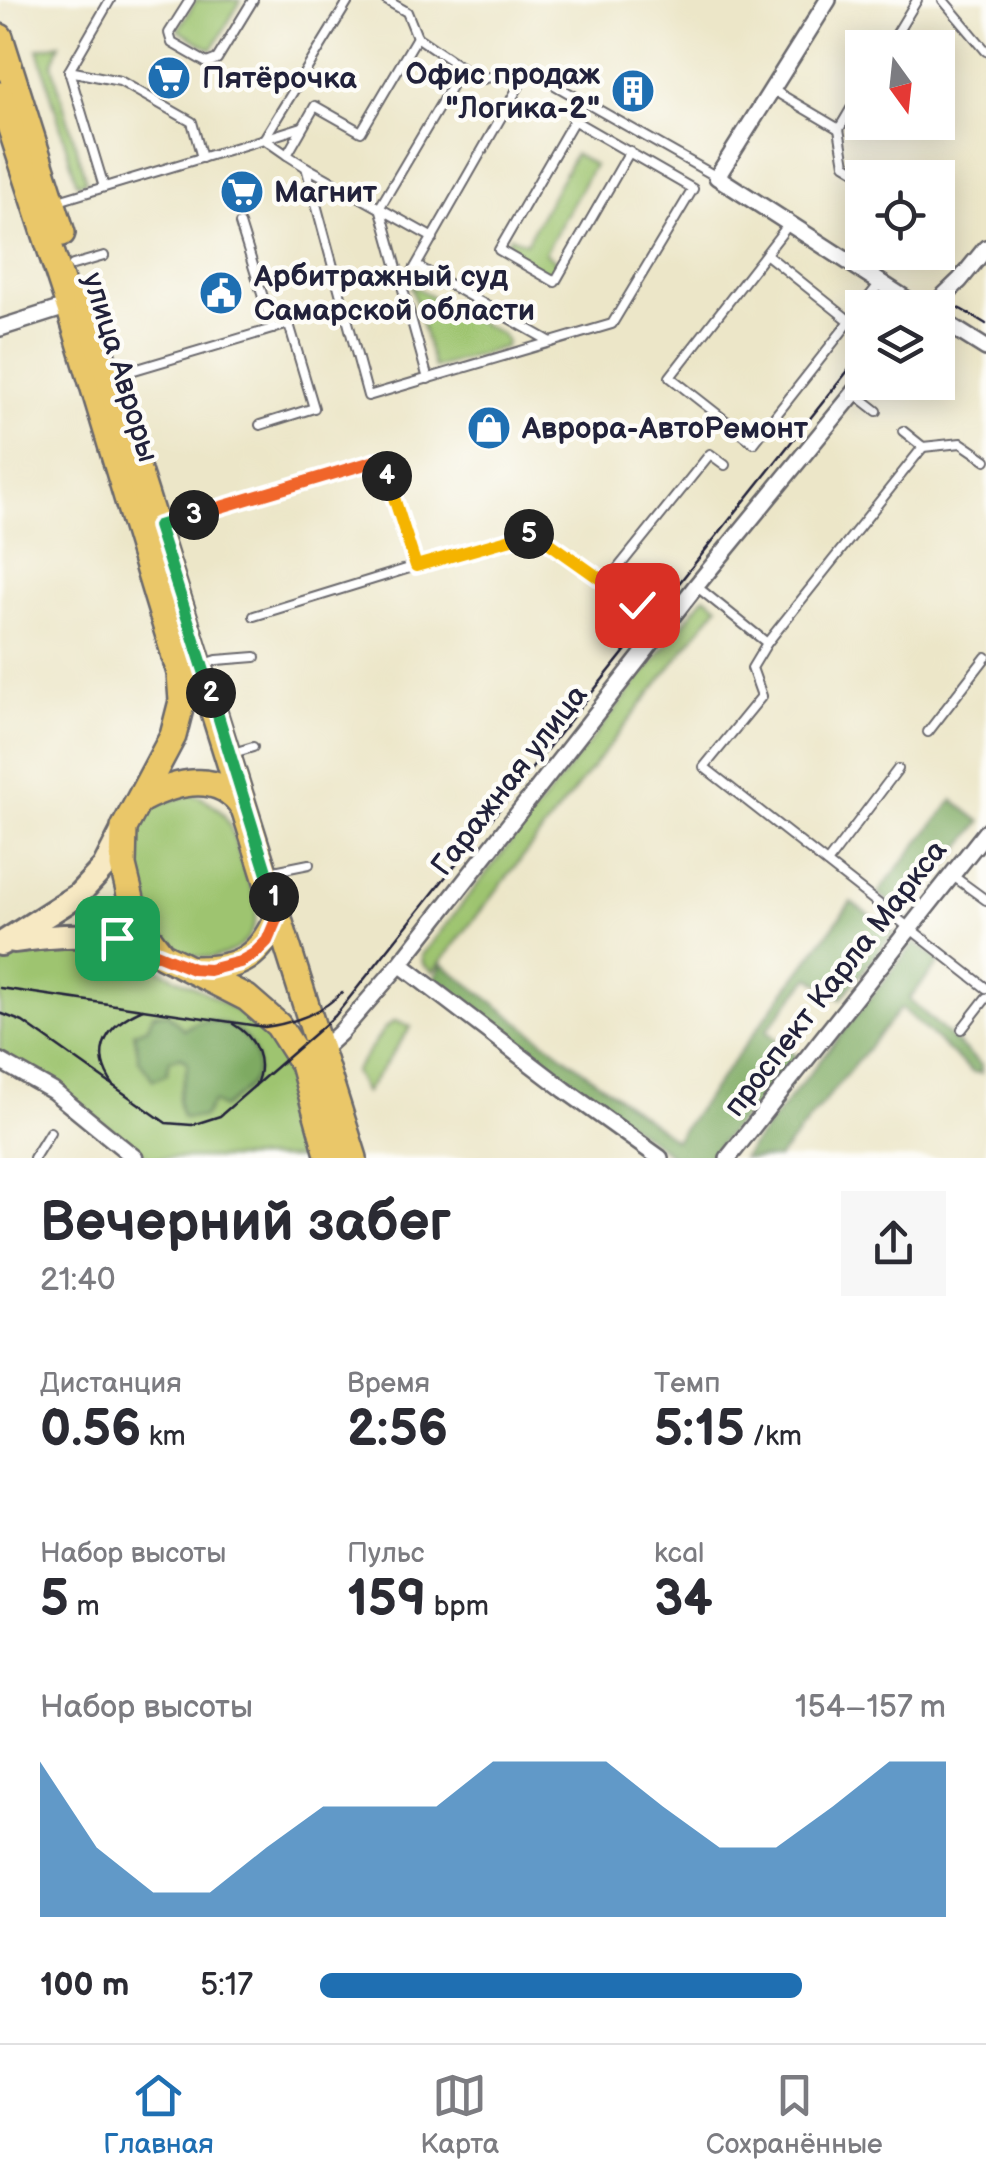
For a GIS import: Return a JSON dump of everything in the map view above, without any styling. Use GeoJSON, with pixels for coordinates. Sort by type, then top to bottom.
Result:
{"type":"FeatureCollection","features":[{"type":"Feature","properties":{"kind":"main road","name":"улица Авроры"},"geometry":{"type":"LineString","coordinates":[[0,37],[202,665],[240,750],[246,811],[279,913],[312,1057],[329,1158]]}},
{"type":"Feature","properties":{"kind":"main road","name":"улица Авроры"},"geometry":{"type":"LineString","coordinates":[[0,95],[173,646],[182,687],[173,736],[124,828]]}},
{"type":"Feature","properties":{"kind":"main road"},"geometry":{"type":"LineString","coordinates":[[142,798],[179,783],[203,782],[232,793],[246,811]]}},
{"type":"Feature","properties":{"kind":"main road"},"geometry":{"type":"LineString","coordinates":[[0,944],[78,895],[104,867],[124,828]]}},
{"type":"Feature","properties":{"kind":"main road"},"geometry":{"type":"LineString","coordinates":[[124,828],[123,866],[132,903],[162,955]]}},
{"type":"Feature","properties":{"kind":"main road"},"geometry":{"type":"LineString","coordinates":[[193,969],[248,959],[267,941],[279,913]]}},
{"type":"Feature","properties":{"kind":"main road"},"geometry":{"type":"LineString","coordinates":[[0,944],[59,935],[98,935],[136,943],[162,955]]}},
{"type":"Feature","properties":{"kind":"main road","name":"улица Авроры"},"geometry":{"type":"LineString","coordinates":[[162,955],[248,998],[312,1057],[354,1158]]}},
{"type":"Feature","properties":{"kind":"street"},"geometry":{"type":"LineString","coordinates":[[828,0],[716,178],[765,215],[789,224],[891,290]]}},
{"type":"Feature","properties":{"kind":"street"},"geometry":{"type":"LineString","coordinates":[[950,290],[986,248]]}},
{"type":"Feature","properties":{"kind":"street"},"geometry":{"type":"LineString","coordinates":[[0,328],[68,306]]}},
{"type":"Feature","properties":{"kind":"street"},"geometry":{"type":"LineString","coordinates":[[955,329],[986,348]]}},
{"type":"Feature","properties":{"kind":"street","name":"Гаражная улица"},"geometry":{"type":"LineString","coordinates":[[312,1057],[400,964],[696,586],[849,400]]}},
{"type":"Feature","properties":{"kind":"street","name":"проспект Карла Маркса"},"geometry":{"type":"LineString","coordinates":[[728,1158],[986,832]]}},
{"type":"Feature","properties":{"kind":"street"},"geometry":{"type":"LineString","coordinates":[[400,964],[660,1158]]}},
{"type":"Feature","properties":{"kind":"street"},"geometry":{"type":"LineString","coordinates":[[0,1061],[53,1091],[112,1151],[135,1158]]}},
{"type":"Feature","properties":{"kind":"lane"},"geometry":{"type":"LineString","coordinates":[[104,187],[69,71],[110,0]]}},
{"type":"Feature","properties":{"kind":"lane"},"geometry":{"type":"LineString","coordinates":[[190,0],[169,33],[172,43],[207,62],[218,59],[254,0]]}},
{"type":"Feature","properties":{"kind":"lane"},"geometry":{"type":"LineString","coordinates":[[264,139],[349,0]]}},
{"type":"Feature","properties":{"kind":"lane"},"geometry":{"type":"LineString","coordinates":[[386,0],[407,12],[418,36],[480,80],[523,67],[678,151],[716,178]]}},
{"type":"Feature","properties":{"kind":"lane"},"geometry":{"type":"LineString","coordinates":[[899,30],[917,0]]}},
{"type":"Feature","properties":{"kind":"lane"},"geometry":{"type":"LineString","coordinates":[[943,0],[986,51]]}},
{"type":"Feature","properties":{"kind":"lane"},"geometry":{"type":"LineString","coordinates":[[288,155],[314,106],[361,132],[418,36]]}},
{"type":"Feature","properties":{"kind":"lane"},"geometry":{"type":"LineString","coordinates":[[428,379],[380,207],[462,68]]}},
{"type":"Feature","properties":{"kind":"lane"},"geometry":{"type":"LineString","coordinates":[[403,288],[528,70]]}},
{"type":"Feature","properties":{"kind":"lane"},"geometry":{"type":"LineString","coordinates":[[69,71],[120,81],[192,122],[202,158]]}},
{"type":"Feature","properties":{"kind":"lane"},"geometry":{"type":"LineString","coordinates":[[772,90],[839,129]]}},
{"type":"Feature","properties":{"kind":"lane"},"geometry":{"type":"LineString","coordinates":[[585,101],[499,250],[555,282],[630,151]]}},
{"type":"Feature","properties":{"kind":"lane"},"geometry":{"type":"LineString","coordinates":[[845,119],[839,129],[845,164]]}},
{"type":"Feature","properties":{"kind":"lane"},"geometry":{"type":"LineString","coordinates":[[306,167],[368,396],[612,324],[693,189],[574,120]]}},
{"type":"Feature","properties":{"kind":"lane"},"geometry":{"type":"LineString","coordinates":[[52,203],[302,126]]}},
{"type":"Feature","properties":{"kind":"lane"},"geometry":{"type":"LineString","coordinates":[[264,139],[433,238]]}},
{"type":"Feature","properties":{"kind":"lane"},"geometry":{"type":"LineString","coordinates":[[240,224],[272,328]]}},
{"type":"Feature","properties":{"kind":"lane"},"geometry":{"type":"LineString","coordinates":[[789,224],[670,377],[754,442],[845,327]]}},
{"type":"Feature","properties":{"kind":"lane"},"geometry":{"type":"LineString","coordinates":[[766,254],[845,317]]}},
{"type":"Feature","properties":{"kind":"lane"},"geometry":{"type":"LineString","coordinates":[[73,265],[104,256]]}},
{"type":"Feature","properties":{"kind":"lane"},"geometry":{"type":"LineString","coordinates":[[417,266],[552,342]]}},
{"type":"Feature","properties":{"kind":"lane"},"geometry":{"type":"LineString","coordinates":[[874,290],[880,283]]}},
{"type":"Feature","properties":{"kind":"lane"},"geometry":{"type":"LineString","coordinates":[[109,377],[288,324],[314,408],[260,425]]}},
{"type":"Feature","properties":{"kind":"lane"},"geometry":{"type":"LineString","coordinates":[[869,400],[877,410]]}},
{"type":"Feature","properties":{"kind":"lane"},"geometry":{"type":"LineString","coordinates":[[903,431],[923,447]]}},
{"type":"Feature","properties":{"kind":"lane"},"geometry":{"type":"LineString","coordinates":[[986,460],[961,442],[923,447],[767,643],[752,668],[762,696],[704,767],[986,988]]}},
{"type":"Feature","properties":{"kind":"lane"},"geometry":{"type":"LineString","coordinates":[[606,582],[710,454],[725,465]]}},
{"type":"Feature","properties":{"kind":"lane"},"geometry":{"type":"LineString","coordinates":[[158,526],[382,459],[416,566]]}},
{"type":"Feature","properties":{"kind":"lane"},"geometry":{"type":"LineString","coordinates":[[254,616],[534,532],[637,605]]}},
{"type":"Feature","properties":{"kind":"lane"},"geometry":{"type":"LineString","coordinates":[[696,586],[767,643]]}},
{"type":"Feature","properties":{"kind":"lane"},"geometry":{"type":"LineString","coordinates":[[202,665],[255,658]]}},
{"type":"Feature","properties":{"kind":"lane"},"geometry":{"type":"LineString","coordinates":[[928,732],[986,658]]}},
{"type":"Feature","properties":{"kind":"lane"},"geometry":{"type":"LineString","coordinates":[[827,863],[898,770]]}},
{"type":"Feature","properties":{"kind":"lane"},"geometry":{"type":"LineString","coordinates":[[266,873],[308,864]]}},
{"type":"Feature","properties":{"kind":"lane"},"geometry":{"type":"LineString","coordinates":[[951,875],[986,900]]}},
{"type":"Feature","properties":{"kind":"lane"},"geometry":{"type":"LineString","coordinates":[[962,1029],[986,998]]}},
{"type":"Feature","properties":{"kind":"lane"},"geometry":{"type":"LineString","coordinates":[[34,1158],[50,1132]]}},
{"type":"Feature","properties":{"kind":"green space"},"geometry":{"type":"Polygon","coordinates":[[[196,0],[241,0],[212,50],[178,30],[196,0]]]}},
{"type":"Feature","properties":{"kind":"green space"},"geometry":{"type":"Polygon","coordinates":[[[60,44],[52,65],[86,181],[77,184],[38,49],[60,44]]]}},
{"type":"Feature","properties":{"kind":"green space"},"geometry":{"type":"Polygon","coordinates":[[[575,154],[594,165],[545,253],[561,264],[553,278],[503,250],[510,236],[526,243],[575,154]]]}},
{"type":"Feature","properties":{"kind":"green space"},"geometry":{"type":"Polygon","coordinates":[[[411,285],[501,334],[507,341],[505,347],[434,368],[411,285]]]}},
{"type":"Feature","properties":{"kind":"green space"},"geometry":{"type":"Polygon","coordinates":[[[705,596],[718,606],[433,972],[423,964],[422,955],[705,596]]]}},
{"type":"Feature","properties":{"kind":"green space"},"geometry":{"type":"Polygon","coordinates":[[[192,794],[214,805],[227,820],[256,910],[245,941],[224,955],[197,957],[172,946],[154,924],[138,877],[136,832],[151,805],[192,794]]]}},
{"type":"Feature","properties":{"kind":"green space"},"geometry":{"type":"Polygon","coordinates":[[[953,800],[981,822],[906,916],[878,893],[953,800]]]}},
{"type":"Feature","properties":{"kind":"green space"},"geometry":{"type":"Polygon","coordinates":[[[851,902],[894,932],[841,999],[810,977],[766,1031],[797,1057],[707,1158],[675,1158],[434,980],[442,964],[675,1140],[851,902]]]}},
{"type":"Feature","properties":{"kind":"green space"},"geometry":{"type":"Polygon","coordinates":[[[915,942],[940,962],[909,999],[981,1065],[981,1073],[972,1072],[901,1008],[778,1158],[742,1158],[915,942]]]}},
{"type":"Feature","properties":{"kind":"green space"},"geometry":{"type":"Polygon","coordinates":[[[55,944],[113,947],[252,1020],[278,1043],[302,1088],[289,1098],[291,1103],[295,1100],[310,1158],[149,1158],[49,1083],[0,1055],[0,961],[55,944]]]}},
{"type":"Feature","properties":{"kind":"green space"},"geometry":{"type":"Polygon","coordinates":[[[167,1013],[184,1030],[206,1021],[230,1026],[250,1043],[255,1054],[256,1073],[249,1085],[222,1108],[213,1102],[203,1117],[183,1118],[180,1111],[179,1097],[188,1063],[181,1057],[170,1060],[167,1074],[153,1080],[139,1060],[134,1032],[148,1027],[153,1014],[167,1013]]]}},
{"type":"Feature","properties":{"kind":"green space"},"geometry":{"type":"Polygon","coordinates":[[[395,1021],[411,1027],[365,1093],[354,1072],[385,1028],[395,1021]]]}},
{"type":"Feature","properties":{"kind":"tram line"},"geometry":{"type":"LineString","coordinates":[[955,307],[986,324]]}},
{"type":"Feature","properties":{"kind":"tram line"},"geometry":{"type":"LineString","coordinates":[[0,1013],[23,1022],[166,1123],[192,1125],[220,1116],[335,1016],[845,374]]}},
{"type":"Feature","properties":{"kind":"tram line"},"geometry":{"type":"LineString","coordinates":[[0,988],[265,1027],[306,1016],[342,992]]}},
{"type":"Feature","properties":{"kind":"tram line"},"geometry":{"type":"LineString","coordinates":[[114,1086],[103,1061],[106,1040],[120,1022],[143,1009]]}},
{"type":"Feature","properties":{"kind":"tram line"},"geometry":{"type":"LineString","coordinates":[[233,1024],[248,1036],[257,1051],[260,1068],[255,1086]]}},
{"type":"Feature","properties":{"kind":"place","name":"Пятёрочка"},"geometry":{"type":"Point","coordinates":[169,78]}},
{"type":"Feature","properties":{"kind":"place","name":"Офис продаж \"Логика-2\""},"geometry":{"type":"Point","coordinates":[633,91]}},
{"type":"Feature","properties":{"kind":"place","name":"Магнит"},"geometry":{"type":"Point","coordinates":[242,192]}},
{"type":"Feature","properties":{"kind":"place","name":"Арбитражный суд Самарской области"},"geometry":{"type":"Point","coordinates":[221,293]}},
{"type":"Feature","properties":{"kind":"place","name":"Аврора-АвтоРемонт"},"geometry":{"type":"Point","coordinates":[489,428]}},
{"type":"Feature","properties":{"kind":"route"},"geometry":{"type":"LineString","coordinates":[[117,938],[193,969],[209,970],[254,954],[267,941],[279,913],[158,526],[382,459],[416,566],[534,532],[637,605]]}}]}
